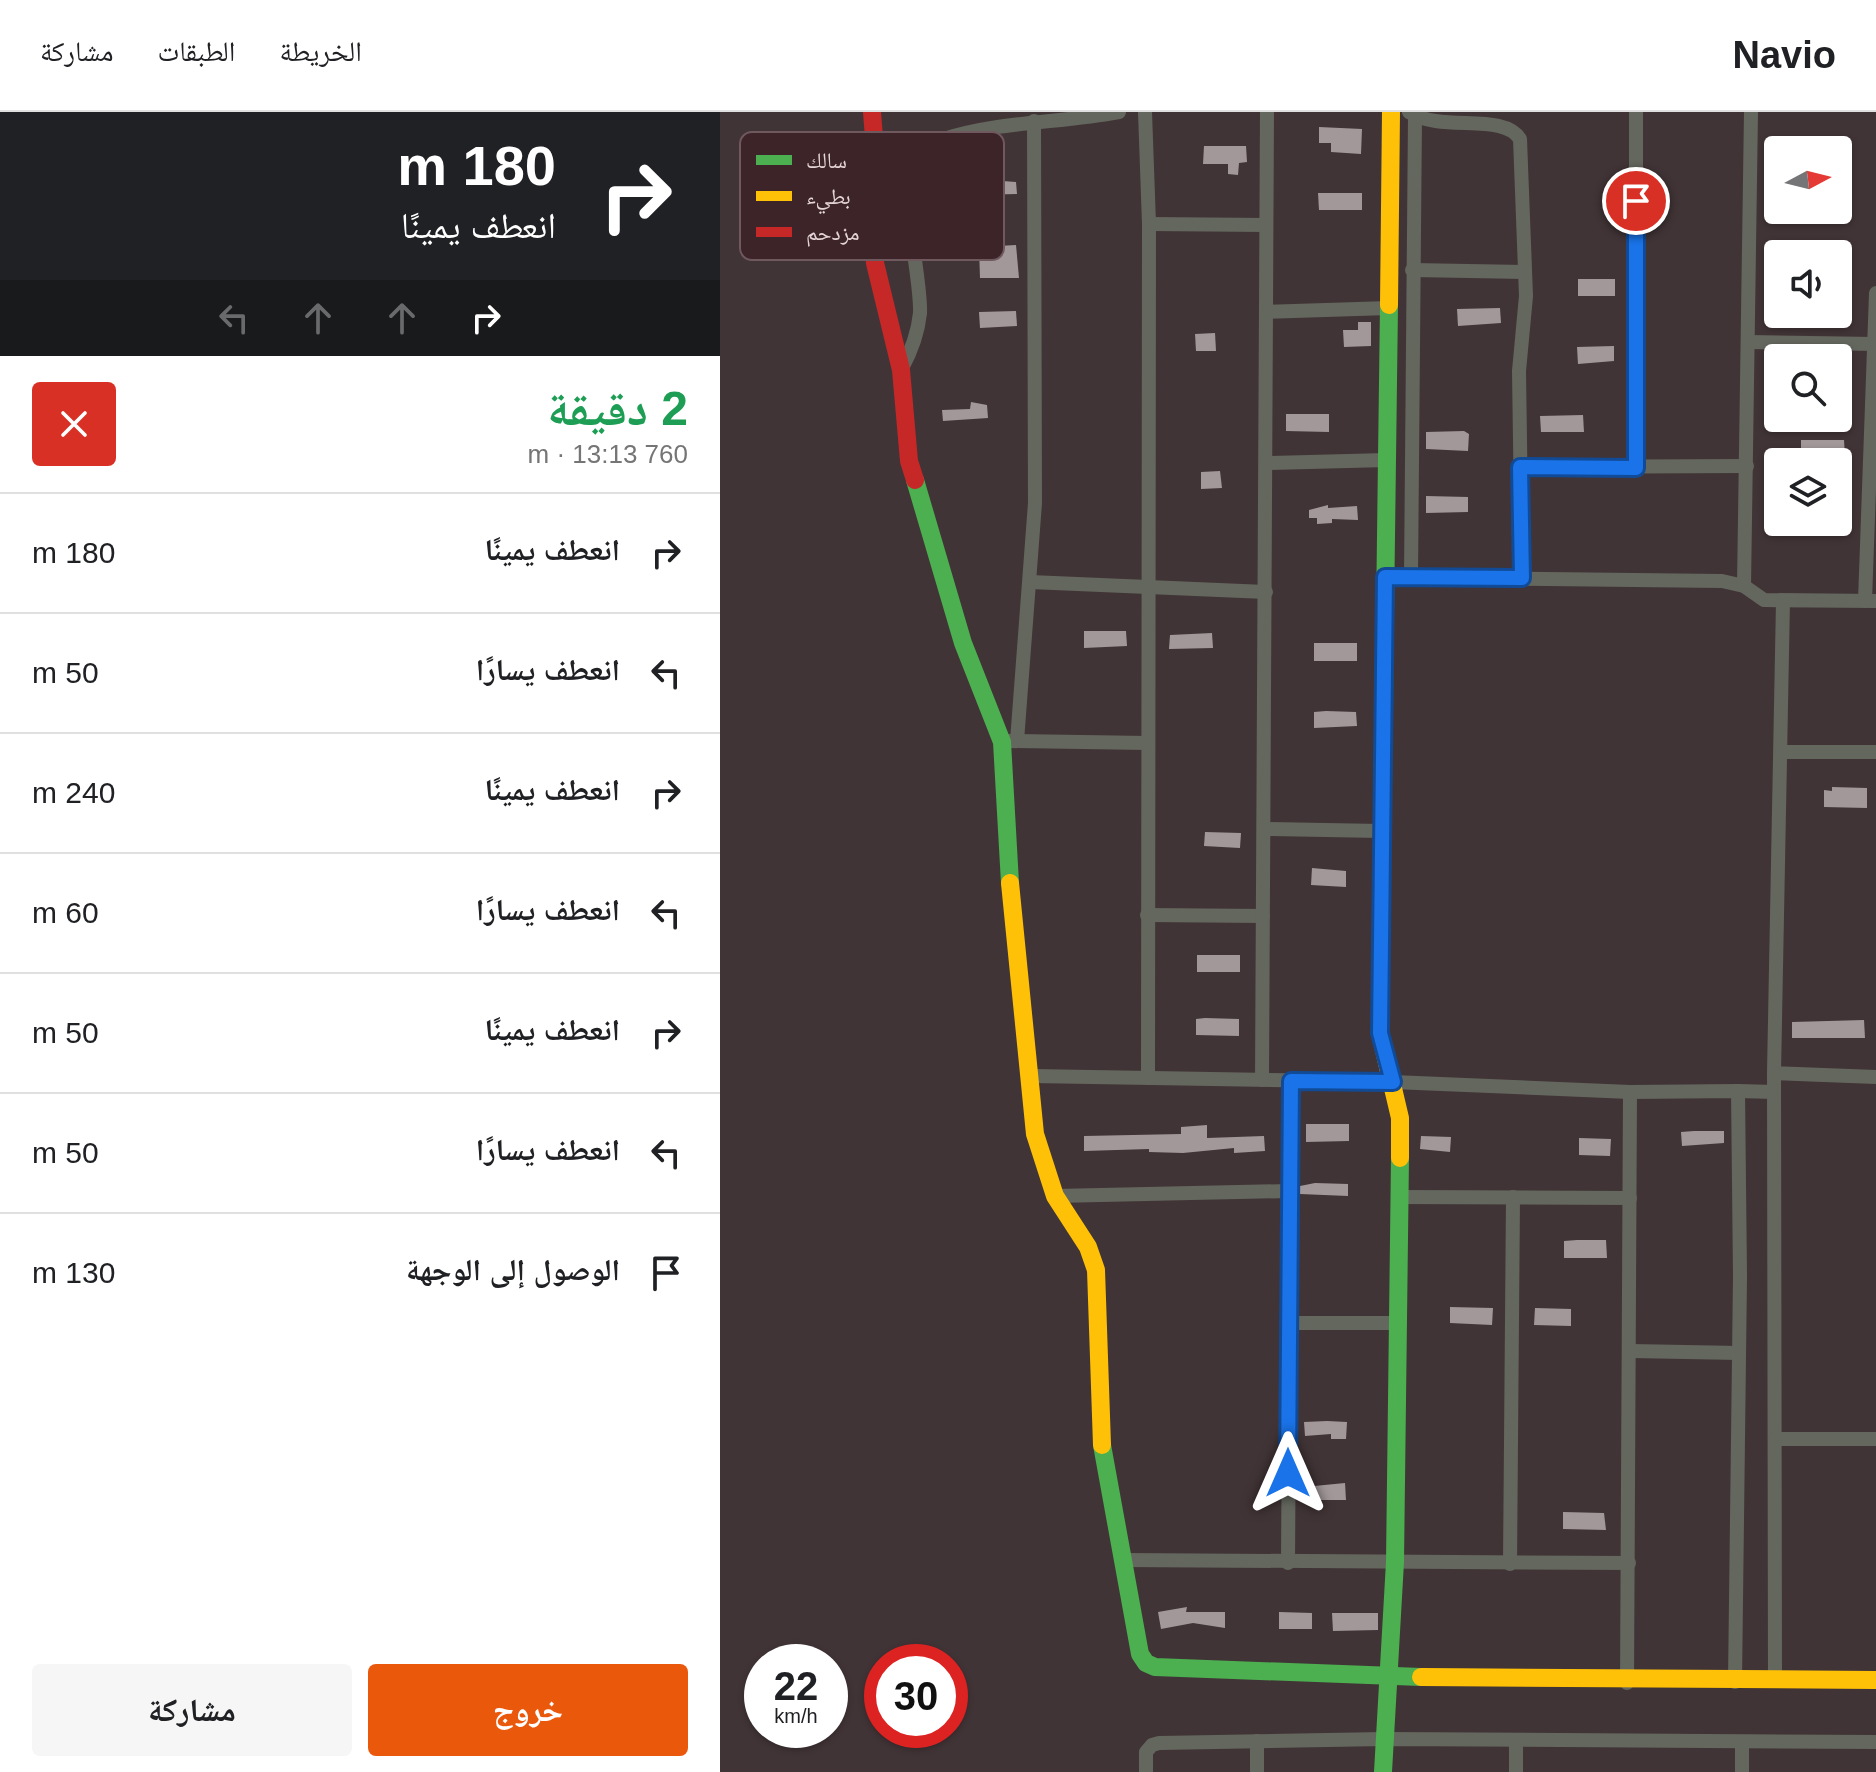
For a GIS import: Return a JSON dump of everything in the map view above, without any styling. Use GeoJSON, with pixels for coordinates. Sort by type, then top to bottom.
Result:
{"type":"FeatureCollection","features":[{"type":"Feature","properties":{"kind":"street"},"geometry":{"type":"LineString","coordinates":[[872,112],[875,132]]}},
{"type":"Feature","properties":{"kind":"street"},"geometry":{"type":"LineString","coordinates":[[977,132],[1034,121],[1119,112]]}},
{"type":"Feature","properties":{"kind":"street"},"geometry":{"type":"LineString","coordinates":[[1145,112],[1149,224],[1148,1078]]}},
{"type":"Feature","properties":{"kind":"street"},"geometry":{"type":"LineString","coordinates":[[1262,1080],[1267,112]]}},
{"type":"Feature","properties":{"kind":"street"},"geometry":{"type":"LineString","coordinates":[[1383,1772],[1395,1562],[1400,1118],[1380,1033],[1391,112]]}},
{"type":"Feature","properties":{"kind":"street"},"geometry":{"type":"LineString","coordinates":[[1636,112],[1636,468]]}},
{"type":"Feature","properties":{"kind":"street"},"geometry":{"type":"LineString","coordinates":[[1744,586],[1751,112]]}},
{"type":"Feature","properties":{"kind":"street"},"geometry":{"type":"LineString","coordinates":[[1411,577],[1412,114],[1503,114],[1520,139],[1525,272],[1519,371],[1522,578]]}},
{"type":"Feature","properties":{"kind":"street"},"geometry":{"type":"LineString","coordinates":[[1034,121],[1035,503],[1030,582],[1010,741],[1012,929],[1031,1076],[1035,1134],[1055,1196],[1088,1247],[1096,1270],[1099,1427],[1140,1654],[1146,1663],[1155,1667],[1388,1679],[1627,1683],[1876,1680]]}},
{"type":"Feature","properties":{"kind":"street"},"geometry":{"type":"LineString","coordinates":[[1149,224],[1266,225]]}},
{"type":"Feature","properties":{"kind":"street"},"geometry":{"type":"LineString","coordinates":[[875,260],[901,370],[904,430],[917,492],[963,643],[1010,741]]}},
{"type":"Feature","properties":{"kind":"street"},"geometry":{"type":"LineString","coordinates":[[901,370],[916,339],[920,316],[915,260]]}},
{"type":"Feature","properties":{"kind":"street"},"geometry":{"type":"LineString","coordinates":[[1412,270],[1525,272]]}},
{"type":"Feature","properties":{"kind":"street"},"geometry":{"type":"LineString","coordinates":[[1385,577],[1684,579],[1722,581],[1744,586],[1764,600],[1871,601],[1876,293]]}},
{"type":"Feature","properties":{"kind":"street"},"geometry":{"type":"LineString","coordinates":[[1266,312],[1389,308]]}},
{"type":"Feature","properties":{"kind":"street"},"geometry":{"type":"LineString","coordinates":[[1748,342],[1875,344]]}},
{"type":"Feature","properties":{"kind":"street"},"geometry":{"type":"LineString","coordinates":[[1267,463],[1387,460]]}},
{"type":"Feature","properties":{"kind":"street"},"geometry":{"type":"LineString","coordinates":[[1520,467],[1747,466]]}},
{"type":"Feature","properties":{"kind":"street"},"geometry":{"type":"LineString","coordinates":[[1030,582],[1266,592]]}},
{"type":"Feature","properties":{"kind":"street"},"geometry":{"type":"LineString","coordinates":[[1775,1681],[1774,1073],[1783,601]]}},
{"type":"Feature","properties":{"kind":"street"},"geometry":{"type":"LineString","coordinates":[[1010,741],[1148,743]]}},
{"type":"Feature","properties":{"kind":"street"},"geometry":{"type":"LineString","coordinates":[[1782,752],[1876,752]]}},
{"type":"Feature","properties":{"kind":"street"},"geometry":{"type":"LineString","coordinates":[[1264,829],[1381,831]]}},
{"type":"Feature","properties":{"kind":"street"},"geometry":{"type":"LineString","coordinates":[[1147,915],[1263,916]]}},
{"type":"Feature","properties":{"kind":"street"},"geometry":{"type":"LineString","coordinates":[[1774,1073],[1876,1077]]}},
{"type":"Feature","properties":{"kind":"street"},"geometry":{"type":"LineString","coordinates":[[1031,1076],[1393,1082],[1630,1092],[1774,1092]]}},
{"type":"Feature","properties":{"kind":"street"},"geometry":{"type":"LineString","coordinates":[[1288,1563],[1291,1081]]}},
{"type":"Feature","properties":{"kind":"street"},"geometry":{"type":"LineString","coordinates":[[1735,1682],[1738,1091]]}},
{"type":"Feature","properties":{"kind":"street"},"geometry":{"type":"LineString","coordinates":[[1627,1683],[1630,1092]]}},
{"type":"Feature","properties":{"kind":"street"},"geometry":{"type":"LineString","coordinates":[[1055,1196],[1289,1191]]}},
{"type":"Feature","properties":{"kind":"street"},"geometry":{"type":"LineString","coordinates":[[1399,1197],[1630,1198]]}},
{"type":"Feature","properties":{"kind":"street"},"geometry":{"type":"LineString","coordinates":[[1510,1564],[1513,1197]]}},
{"type":"Feature","properties":{"kind":"street"},"geometry":{"type":"LineString","coordinates":[[1288,1323],[1397,1323]]}},
{"type":"Feature","properties":{"kind":"street"},"geometry":{"type":"LineString","coordinates":[[1631,1351],[1739,1353]]}},
{"type":"Feature","properties":{"kind":"street"},"geometry":{"type":"LineString","coordinates":[[1775,1439],[1876,1439]]}},
{"type":"Feature","properties":{"kind":"street"},"geometry":{"type":"LineString","coordinates":[[1123,1560],[1629,1563]]}},
{"type":"Feature","properties":{"kind":"street"},"geometry":{"type":"LineString","coordinates":[[1146,1772],[1146,1752],[1155,1744],[1384,1739],[1876,1742]]}},
{"type":"Feature","properties":{"kind":"street"},"geometry":{"type":"LineString","coordinates":[[1257,1741],[1257,1772]]}},
{"type":"Feature","properties":{"kind":"street"},"geometry":{"type":"LineString","coordinates":[[1516,1741],[1516,1772]]}},
{"type":"Feature","properties":{"kind":"street"},"geometry":{"type":"LineString","coordinates":[[1742,1742],[1742,1772]]}},
{"type":"Feature","properties":{"kind":"building"},"geometry":{"type":"Polygon","coordinates":[[[1319,127],[1362,129],[1361,154],[1331,152],[1331,143],[1319,143],[1319,127]]]}},
{"type":"Feature","properties":{"kind":"building"},"geometry":{"type":"Polygon","coordinates":[[[1204,146],[1246,146],[1247,162],[1239,163],[1238,175],[1228,174],[1228,164],[1203,164],[1204,146]]]}},
{"type":"Feature","properties":{"kind":"building"},"geometry":{"type":"Polygon","coordinates":[[[1004,181],[1016,182],[1017,194],[1004,194],[1004,181]]]}},
{"type":"Feature","properties":{"kind":"building"},"geometry":{"type":"Polygon","coordinates":[[[1318,193],[1362,193],[1362,210],[1319,210],[1318,193]]]}},
{"type":"Feature","properties":{"kind":"building"},"geometry":{"type":"Polygon","coordinates":[[[1016,245],[1019,278],[980,278],[979,260],[1004,260],[1004,246],[1016,245]]]}},
{"type":"Feature","properties":{"kind":"building"},"geometry":{"type":"Polygon","coordinates":[[[1578,279],[1615,279],[1615,296],[1578,296],[1578,279]]]}},
{"type":"Feature","properties":{"kind":"building"},"geometry":{"type":"Polygon","coordinates":[[[1500,308],[1501,323],[1458,326],[1457,309],[1500,308]]]}},
{"type":"Feature","properties":{"kind":"building"},"geometry":{"type":"Polygon","coordinates":[[[1016,311],[1017,326],[980,328],[979,312],[1016,311]]]}},
{"type":"Feature","properties":{"kind":"building"},"geometry":{"type":"Polygon","coordinates":[[[1358,322],[1371,322],[1371,346],[1344,347],[1343,330],[1358,330],[1358,322]]]}},
{"type":"Feature","properties":{"kind":"building"},"geometry":{"type":"Polygon","coordinates":[[[1215,333],[1216,351],[1196,351],[1195,334],[1215,333]]]}},
{"type":"Feature","properties":{"kind":"building"},"geometry":{"type":"Polygon","coordinates":[[[1614,346],[1614,361],[1578,364],[1577,347],[1614,346]]]}},
{"type":"Feature","properties":{"kind":"building"},"geometry":{"type":"Polygon","coordinates":[[[971,402],[987,405],[988,418],[943,421],[942,410],[970,409],[971,402]]]}},
{"type":"Feature","properties":{"kind":"building"},"geometry":{"type":"Polygon","coordinates":[[[1286,414],[1329,414],[1329,432],[1286,431],[1286,414]]]}},
{"type":"Feature","properties":{"kind":"building"},"geometry":{"type":"Polygon","coordinates":[[[1583,415],[1584,432],[1541,432],[1540,416],[1583,415]]]}},
{"type":"Feature","properties":{"kind":"building"},"geometry":{"type":"Polygon","coordinates":[[[1464,431],[1469,434],[1468,451],[1426,449],[1426,432],[1464,431]]]}},
{"type":"Feature","properties":{"kind":"building"},"geometry":{"type":"Polygon","coordinates":[[[1801,440],[1844,440],[1844,448],[1801,448],[1801,440]]]}},
{"type":"Feature","properties":{"kind":"building"},"geometry":{"type":"Polygon","coordinates":[[[1220,471],[1222,488],[1201,489],[1201,472],[1220,471]]]}},
{"type":"Feature","properties":{"kind":"building"},"geometry":{"type":"Polygon","coordinates":[[[1426,496],[1468,497],[1468,512],[1426,513],[1426,496]]]}},
{"type":"Feature","properties":{"kind":"building"},"geometry":{"type":"Polygon","coordinates":[[[1328,505],[1328,508],[1357,506],[1358,520],[1332,519],[1332,523],[1317,524],[1317,518],[1309,518],[1309,510],[1328,505]]]}},
{"type":"Feature","properties":{"kind":"building"},"geometry":{"type":"Polygon","coordinates":[[[1084,631],[1126,631],[1127,646],[1084,648],[1084,631]]]}},
{"type":"Feature","properties":{"kind":"building"},"geometry":{"type":"Polygon","coordinates":[[[1212,633],[1213,648],[1169,649],[1170,635],[1212,633]]]}},
{"type":"Feature","properties":{"kind":"building"},"geometry":{"type":"Polygon","coordinates":[[[1314,643],[1357,643],[1357,661],[1314,661],[1314,643]]]}},
{"type":"Feature","properties":{"kind":"building"},"geometry":{"type":"Polygon","coordinates":[[[1314,712],[1356,712],[1357,726],[1314,728],[1314,712]]]}},
{"type":"Feature","properties":{"kind":"building"},"geometry":{"type":"Polygon","coordinates":[[[1832,787],[1867,788],[1867,808],[1824,807],[1824,790],[1832,791],[1832,787]]]}},
{"type":"Feature","properties":{"kind":"building"},"geometry":{"type":"Polygon","coordinates":[[[1205,832],[1241,833],[1240,848],[1204,846],[1205,832]]]}},
{"type":"Feature","properties":{"kind":"building"},"geometry":{"type":"Polygon","coordinates":[[[1312,868],[1346,871],[1346,887],[1311,885],[1312,868]]]}},
{"type":"Feature","properties":{"kind":"building"},"geometry":{"type":"Polygon","coordinates":[[[1197,955],[1240,955],[1240,972],[1197,972],[1197,955]]]}},
{"type":"Feature","properties":{"kind":"building"},"geometry":{"type":"Polygon","coordinates":[[[1196,1019],[1239,1019],[1239,1036],[1196,1035],[1196,1019]]]}},
{"type":"Feature","properties":{"kind":"building"},"geometry":{"type":"Polygon","coordinates":[[[1864,1020],[1865,1038],[1792,1038],[1792,1022],[1864,1020]]]}},
{"type":"Feature","properties":{"kind":"building"},"geometry":{"type":"Polygon","coordinates":[[[1306,1124],[1349,1124],[1349,1141],[1306,1142],[1306,1124]]]}},
{"type":"Feature","properties":{"kind":"building"},"geometry":{"type":"Polygon","coordinates":[[[1207,1125],[1207,1138],[1264,1136],[1265,1151],[1234,1153],[1234,1148],[1183,1153],[1149,1152],[1149,1149],[1084,1151],[1084,1136],[1181,1134],[1181,1127],[1207,1125]]]}},
{"type":"Feature","properties":{"kind":"building"},"geometry":{"type":"Polygon","coordinates":[[[1724,1131],[1724,1143],[1682,1146],[1681,1132],[1724,1131]]]}},
{"type":"Feature","properties":{"kind":"building"},"geometry":{"type":"Polygon","coordinates":[[[1421,1136],[1451,1137],[1450,1152],[1420,1149],[1421,1136]]]}},
{"type":"Feature","properties":{"kind":"building"},"geometry":{"type":"Polygon","coordinates":[[[1579,1138],[1611,1139],[1610,1156],[1579,1155],[1579,1138]]]}},
{"type":"Feature","properties":{"kind":"building"},"geometry":{"type":"Polygon","coordinates":[[[1348,1184],[1348,1196],[1300,1194],[1300,1186],[1348,1184]]]}},
{"type":"Feature","properties":{"kind":"building"},"geometry":{"type":"Polygon","coordinates":[[[1606,1240],[1607,1258],[1564,1258],[1564,1241],[1606,1240]]]}},
{"type":"Feature","properties":{"kind":"building"},"geometry":{"type":"Polygon","coordinates":[[[1450,1307],[1493,1308],[1492,1325],[1450,1323],[1450,1307]]]}},
{"type":"Feature","properties":{"kind":"building"},"geometry":{"type":"Polygon","coordinates":[[[1535,1308],[1571,1309],[1571,1326],[1534,1325],[1535,1308]]]}},
{"type":"Feature","properties":{"kind":"building"},"geometry":{"type":"Polygon","coordinates":[[[1304,1422],[1347,1422],[1346,1439],[1331,1439],[1331,1434],[1305,1436],[1304,1422]]]}},
{"type":"Feature","properties":{"kind":"building"},"geometry":{"type":"Polygon","coordinates":[[[1345,1483],[1346,1500],[1304,1500],[1304,1487],[1345,1483]]]}},
{"type":"Feature","properties":{"kind":"building"},"geometry":{"type":"Polygon","coordinates":[[[1563,1512],[1604,1513],[1606,1530],[1563,1529],[1563,1512]]]}},
{"type":"Feature","properties":{"kind":"building"},"geometry":{"type":"Polygon","coordinates":[[[1187,1607],[1186,1612],[1225,1612],[1225,1628],[1193,1623],[1161,1629],[1158,1612],[1187,1607]]]}},
{"type":"Feature","properties":{"kind":"building"},"geometry":{"type":"Polygon","coordinates":[[[1279,1612],[1312,1613],[1312,1629],[1279,1629],[1279,1612]]]}},
{"type":"Feature","properties":{"kind":"building"},"geometry":{"type":"Polygon","coordinates":[[[1332,1613],[1378,1613],[1378,1630],[1333,1631],[1332,1613]]]}},
{"type":"Feature","properties":{"kind":"traffic: fast"},"geometry":{"type":"LineString","coordinates":[[1383,768],[1389,305]]}},
{"type":"Feature","properties":{"kind":"traffic: fast"},"geometry":{"type":"LineString","coordinates":[[915,480],[963,643],[1002,742],[1010,883]]}},
{"type":"Feature","properties":{"kind":"traffic: fast"},"geometry":{"type":"LineString","coordinates":[[1383,1772],[1395,1562],[1400,1158]]}},
{"type":"Feature","properties":{"kind":"traffic: fast"},"geometry":{"type":"LineString","coordinates":[[1102,1445],[1140,1654],[1146,1663],[1155,1667],[1421,1677]]}},
{"type":"Feature","properties":{"kind":"traffic: slow"},"geometry":{"type":"LineString","coordinates":[[1389,305],[1391,112]]}},
{"type":"Feature","properties":{"kind":"traffic: slow"},"geometry":{"type":"LineString","coordinates":[[1383,768],[1380,1033],[1400,1118],[1400,1158]]}},
{"type":"Feature","properties":{"kind":"traffic: slow"},"geometry":{"type":"LineString","coordinates":[[1010,883],[1035,1134],[1055,1196],[1088,1247],[1096,1270],[1102,1445]]}},
{"type":"Feature","properties":{"kind":"traffic: slow"},"geometry":{"type":"LineString","coordinates":[[1421,1677],[1876,1680]]}},
{"type":"Feature","properties":{"kind":"traffic: jam"},"geometry":{"type":"LineString","coordinates":[[872,112],[874,132]]}},
{"type":"Feature","properties":{"kind":"traffic: jam"},"geometry":{"type":"LineString","coordinates":[[875,260],[901,370],[909,461],[915,480]]}},
{"type":"Feature","properties":{"kind":"route"},"geometry":{"type":"LineString","coordinates":[[1288,1473],[1291,1081],[1393,1082],[1380,1033],[1385,577],[1522,578],[1520,467],[1636,468],[1636,201]]}}]}
